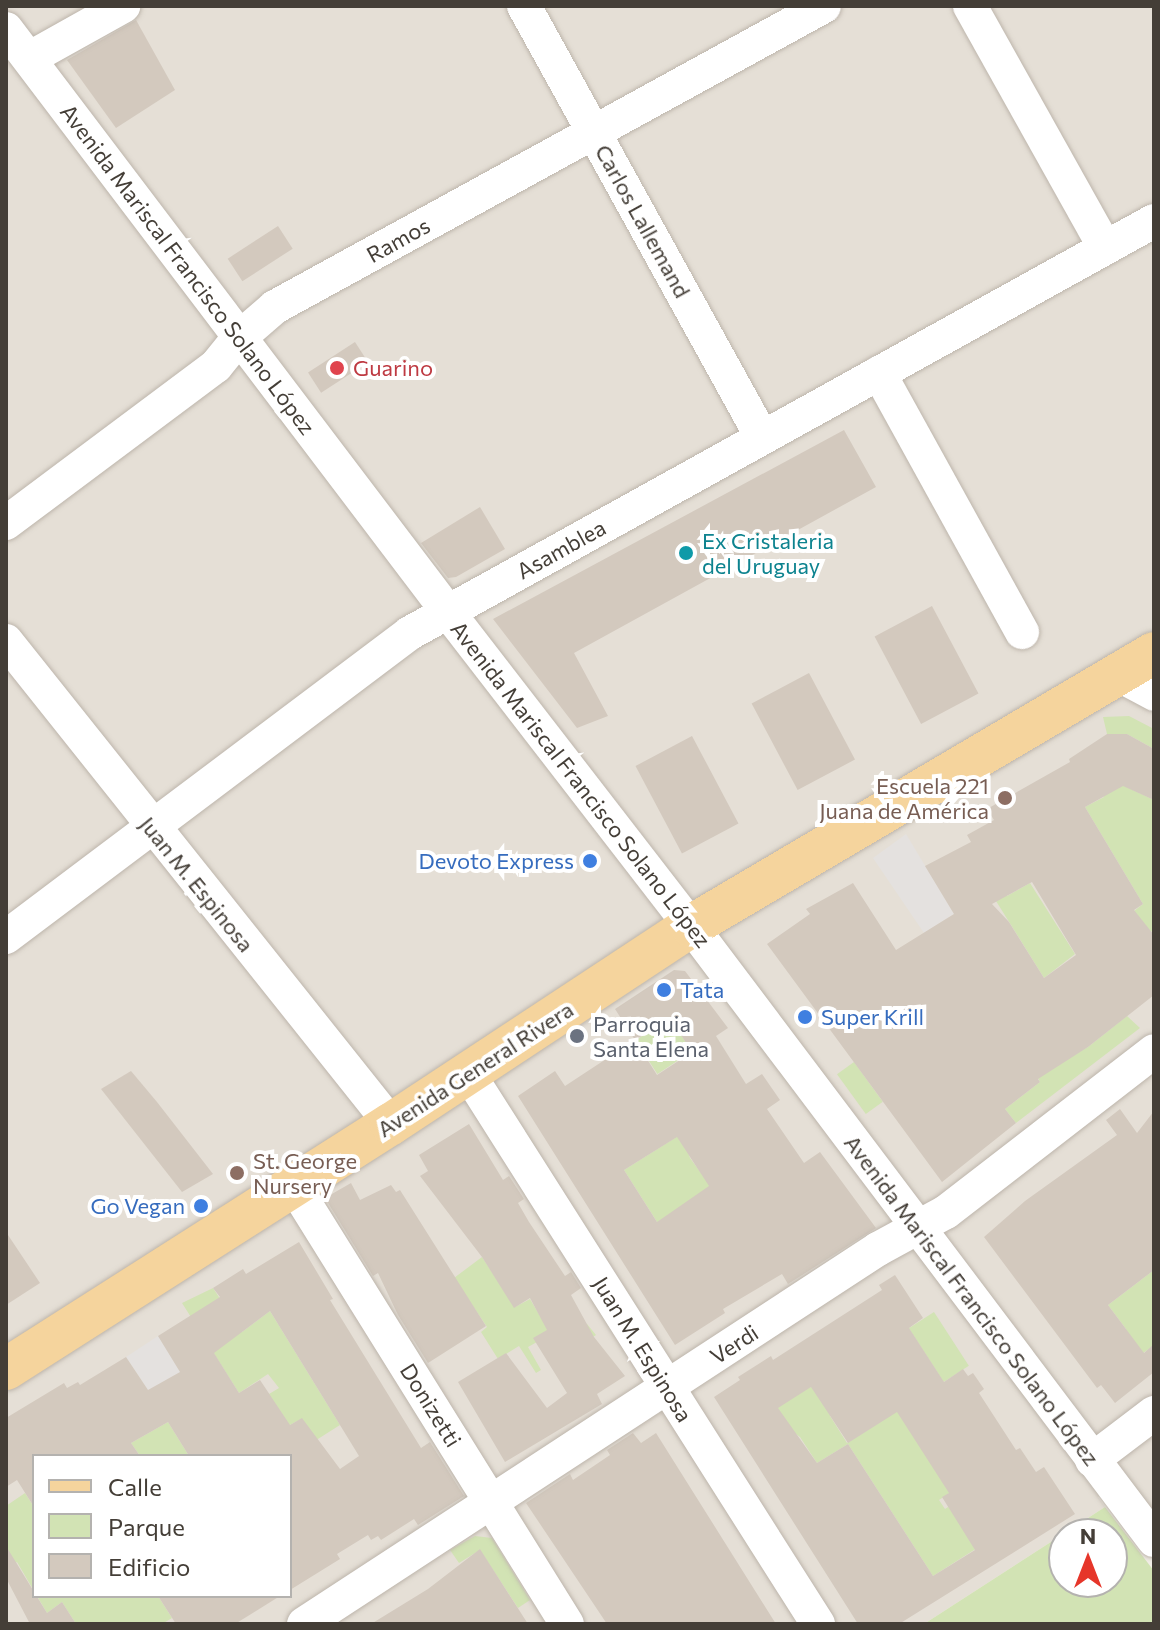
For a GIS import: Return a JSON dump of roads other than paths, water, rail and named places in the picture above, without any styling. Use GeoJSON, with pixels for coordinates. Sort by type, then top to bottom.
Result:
{"type":"FeatureCollection","features":[{"type":"Feature","properties":{"kind":"main road","name":"Avenida General Rivera"},"geometry":{"type":"LineString","coordinates":[[6,1369],[391,1124],[691,926],[1136,684],[1154,653]]}},
{"type":"Feature","properties":{"kind":"street"},"geometry":{"type":"LineString","coordinates":[[13,39],[123,6]]}},
{"type":"Feature","properties":{"kind":"street","name":"Carlos Lallemand"},"geometry":{"type":"LineString","coordinates":[[524,6],[762,437]]}},
{"type":"Feature","properties":{"kind":"street","name":"Ramos"},"geometry":{"type":"LineString","coordinates":[[6,523],[216,366],[239,338],[275,307],[824,6]]}},
{"type":"Feature","properties":{"kind":"street"},"geometry":{"type":"LineString","coordinates":[[970,6],[1105,248]]}},
{"type":"Feature","properties":{"kind":"street","name":"Avenida Mariscal Francisco Solano López"},"geometry":{"type":"LineString","coordinates":[[13,39],[691,926],[1154,1540]]}},
{"type":"Feature","properties":{"kind":"street","name":"Asamblea"},"geometry":{"type":"LineString","coordinates":[[6,937],[410,633],[1154,221]]}},
{"type":"Feature","properties":{"kind":"street"},"geometry":{"type":"LineString","coordinates":[[879,373],[1022,632]]}},
{"type":"Feature","properties":{"kind":"street","name":"Juan M. Espinosa"},"geometry":{"type":"LineString","coordinates":[[6,641],[151,828],[391,1124]]}},
{"type":"Feature","properties":{"kind":"street","name":"Verdi"},"geometry":{"type":"LineString","coordinates":[[304,1624],[878,1249],[946,1212],[1154,1051]]}},
{"type":"Feature","properties":{"kind":"street","name":"Juan M. Espinosa"},"geometry":{"type":"LineString","coordinates":[[468,1073],[818,1624]]}},
{"type":"Feature","properties":{"kind":"street","name":"Donizetti"},"geometry":{"type":"LineString","coordinates":[[294,1186],[567,1624]]}},
{"type":"Feature","properties":{"kind":"street"},"geometry":{"type":"LineString","coordinates":[[1092,1460],[1154,1413]]}},
{"type":"Feature","properties":{"kind":"place","name":"Guarino"},"geometry":{"type":"Point","coordinates":[337,368]}},
{"type":"Feature","properties":{"kind":"place","name":"Ex Cristaleria del Uruguay"},"geometry":{"type":"Point","coordinates":[686,553]}},
{"type":"Feature","properties":{"kind":"place","name":"Escuela 221 Juana de América"},"geometry":{"type":"Point","coordinates":[1005,798]}},
{"type":"Feature","properties":{"kind":"place","name":"Devoto Express"},"geometry":{"type":"Point","coordinates":[590,861]}},
{"type":"Feature","properties":{"kind":"place","name":"Tata"},"geometry":{"type":"Point","coordinates":[664,990]}},
{"type":"Feature","properties":{"kind":"place","name":"Super Krill"},"geometry":{"type":"Point","coordinates":[805,1017]}},
{"type":"Feature","properties":{"kind":"place","name":"Parroquia Santa Elena"},"geometry":{"type":"Point","coordinates":[577,1036]}},
{"type":"Feature","properties":{"kind":"place","name":"St. George Nursery"},"geometry":{"type":"Point","coordinates":[237,1173]}},
{"type":"Feature","properties":{"kind":"place","name":"Go Vegan"},"geometry":{"type":"Point","coordinates":[201,1206]}}]}
